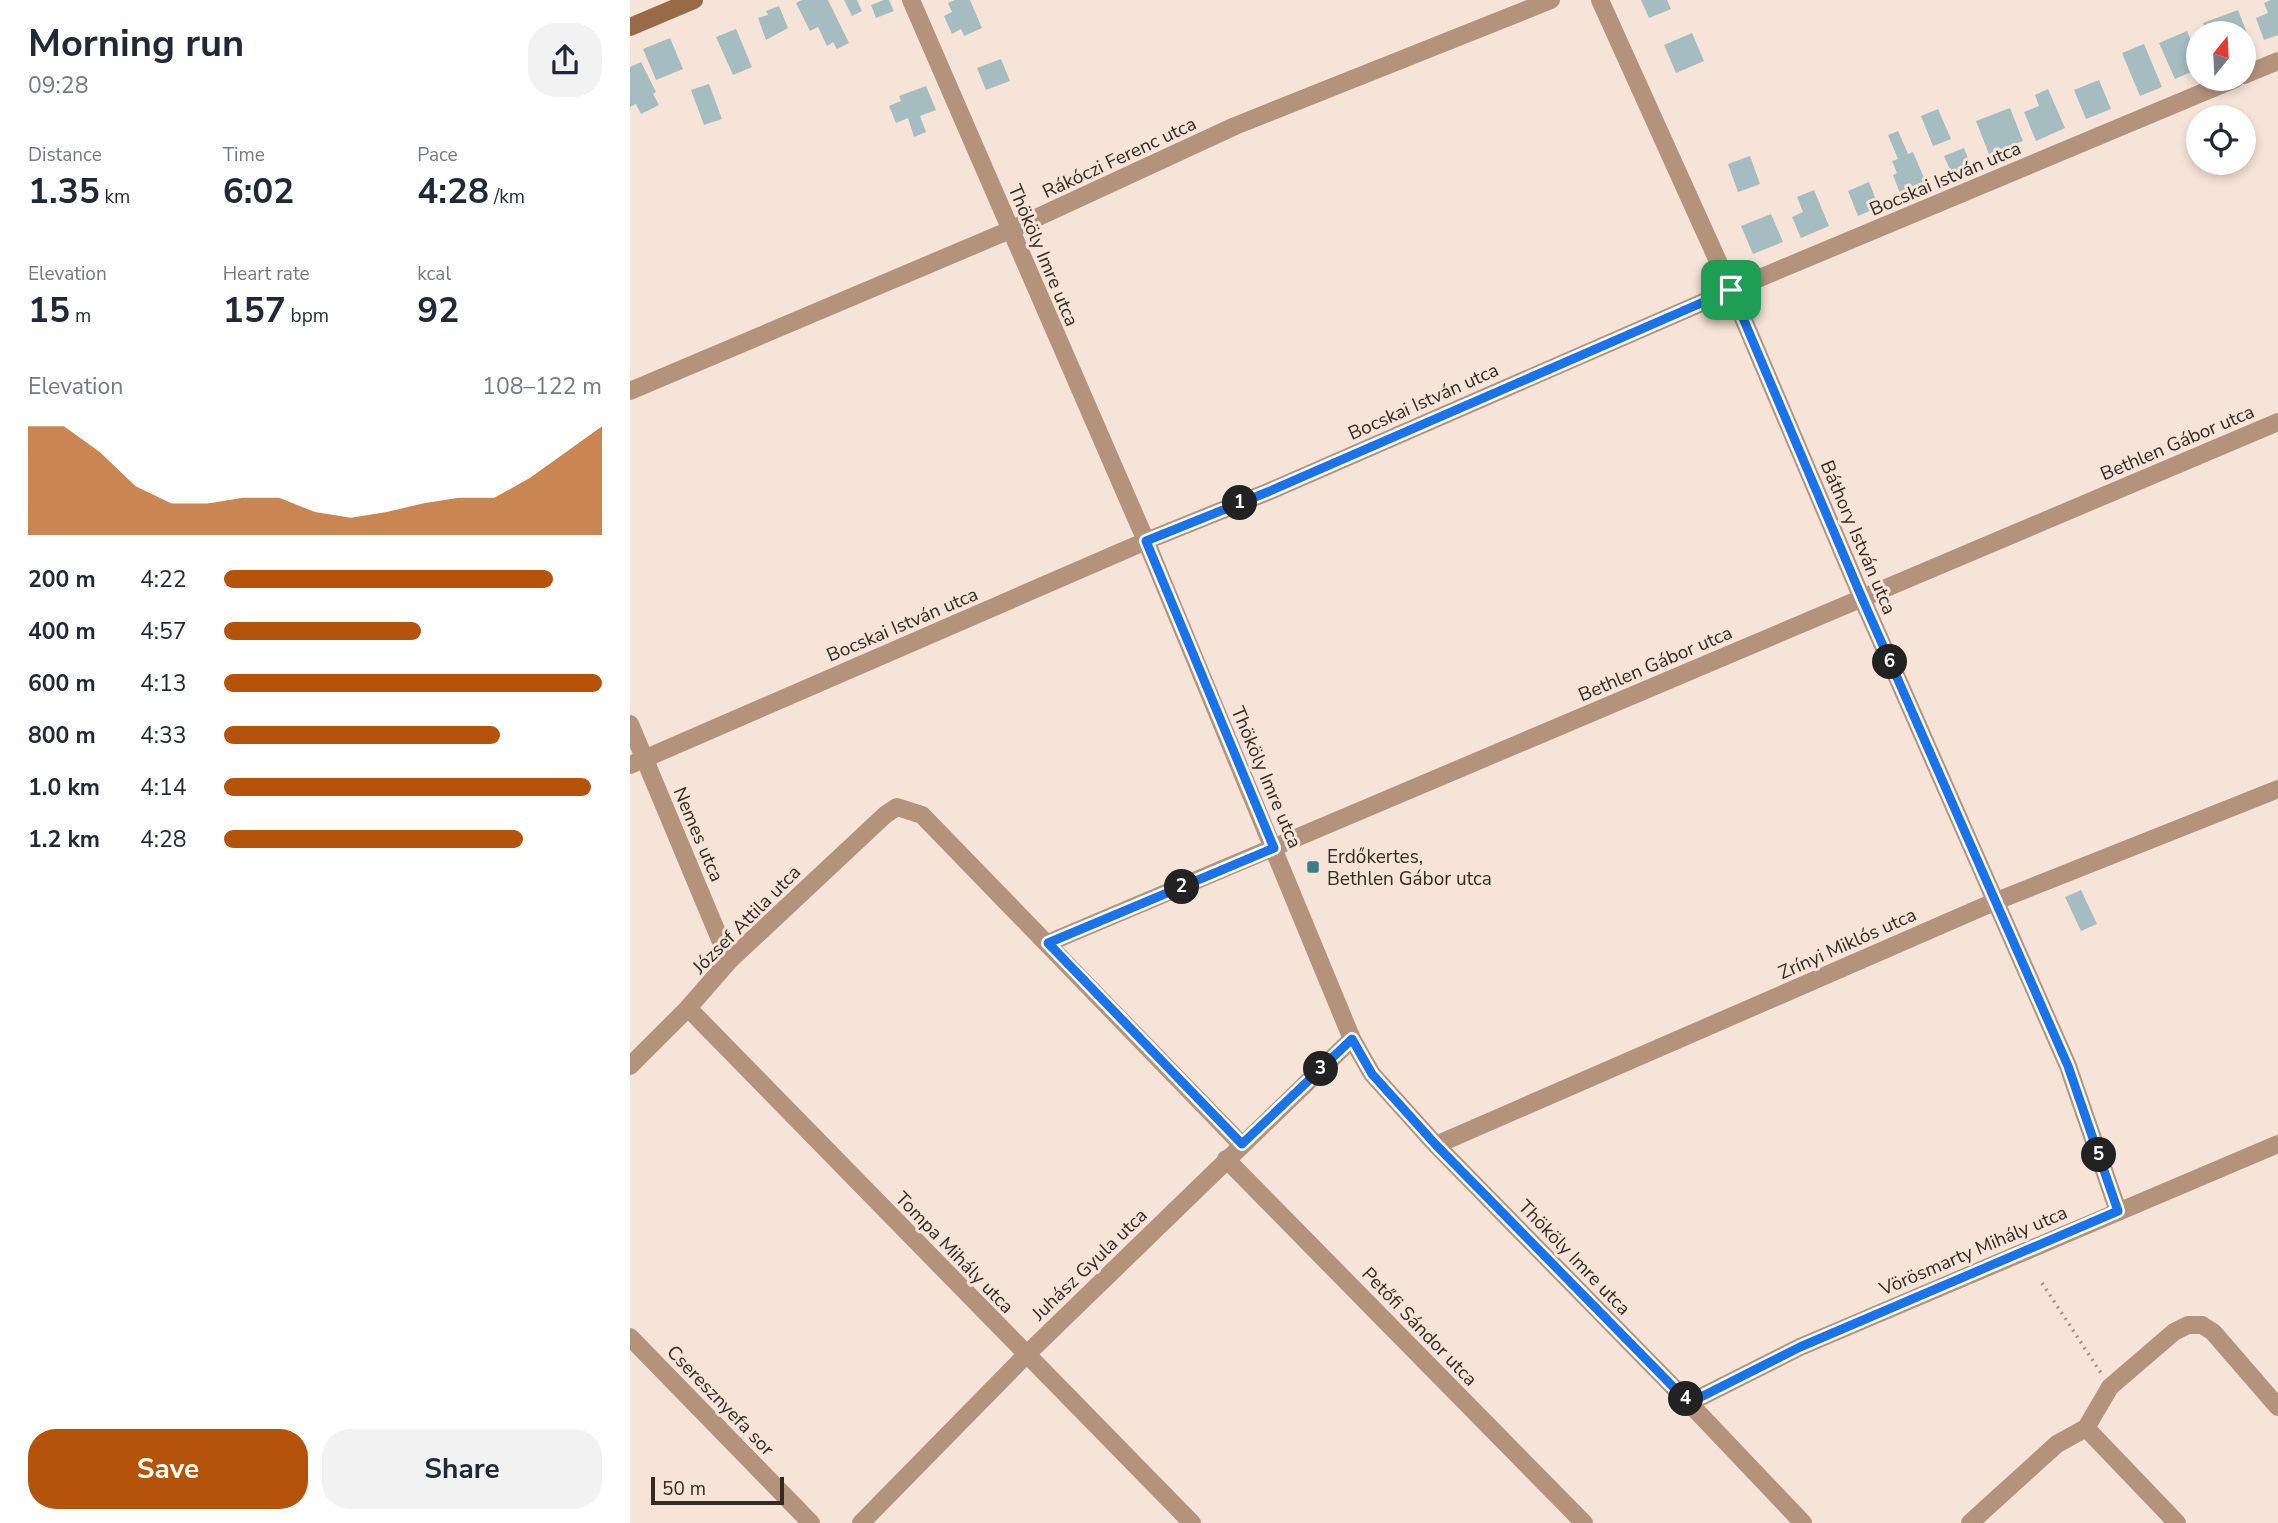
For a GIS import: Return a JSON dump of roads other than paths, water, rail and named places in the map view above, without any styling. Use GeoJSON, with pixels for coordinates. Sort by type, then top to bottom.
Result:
{"type":"FeatureCollection","features":[{"type":"Feature","properties":{"kind":"main road"},"geometry":{"type":"LineString","coordinates":[[630,27],[694,0]]}},
{"type":"Feature","properties":{"kind":"street","name":"Thököly Imre utca"},"geometry":{"type":"LineString","coordinates":[[911,0],[1146,541],[1352,1039],[1372,1074],[1436,1145],[1803,1523]]}},
{"type":"Feature","properties":{"kind":"street","name":"Rákóczi Ferenc utca"},"geometry":{"type":"LineString","coordinates":[[630,391],[1010,230],[1236,126],[1551,0]]}},
{"type":"Feature","properties":{"kind":"street","name":"Báthory István utca"},"geometry":{"type":"LineString","coordinates":[[1600,0],[1731,290],[1994,902],[2068,1066],[2118,1211]]}},
{"type":"Feature","properties":{"kind":"street"},"geometry":{"type":"LineString","coordinates":[[2256,70],[2278,61]]}},
{"type":"Feature","properties":{"kind":"street","name":"Bocskai István utca"},"geometry":{"type":"LineString","coordinates":[[637,762],[1731,290],[2206,91]]}},
{"type":"Feature","properties":{"kind":"street","name":"Bethlen Gábor utca"},"geometry":{"type":"LineString","coordinates":[[1048,943],[2278,422]]}},
{"type":"Feature","properties":{"kind":"street","name":"Nemes utca"},"geometry":{"type":"LineString","coordinates":[[630,724],[637,762],[729,961]]}},
{"type":"Feature","properties":{"kind":"street","name":"Zrínyi Miklós utca"},"geometry":{"type":"LineString","coordinates":[[1436,1145],[1994,902],[2278,789]]}},
{"type":"Feature","properties":{"kind":"street","name":"József Attila utca"},"geometry":{"type":"LineString","coordinates":[[630,1066],[688,1008],[729,961],[886,814],[897,807],[922,815],[1048,943]]}},
{"type":"Feature","properties":{"kind":"street"},"geometry":{"type":"LineString","coordinates":[[1048,943],[1242,1144]]}},
{"type":"Feature","properties":{"kind":"street","name":"Tompa Mihály utca"},"geometry":{"type":"LineString","coordinates":[[688,1008],[1192,1523]]}},
{"type":"Feature","properties":{"kind":"street","name":"Juhász Gyula utca"},"geometry":{"type":"LineString","coordinates":[[861,1523],[1026,1355],[1352,1039]]}},
{"type":"Feature","properties":{"kind":"street","name":"Vörösmarty Mihály utca"},"geometry":{"type":"LineString","coordinates":[[1689,1403],[1800,1347],[2278,1144]]}},
{"type":"Feature","properties":{"kind":"street","name":"Petőfi Sándor utca"},"geometry":{"type":"LineString","coordinates":[[1226,1159],[1584,1523]]}},
{"type":"Feature","properties":{"kind":"street"},"geometry":{"type":"LineString","coordinates":[[1970,1523],[2057,1444],[2086,1427],[2110,1387],[2174,1332],[2188,1325],[2202,1325],[2213,1332],[2278,1407]]}},
{"type":"Feature","properties":{"kind":"street","name":"Cseresznyefa sor"},"geometry":{"type":"LineString","coordinates":[[630,1337],[811,1523]]}},
{"type":"Feature","properties":{"kind":"street"},"geometry":{"type":"LineString","coordinates":[[2086,1427],[2177,1523]]}},
{"type":"Feature","properties":{"kind":"place","name":"Erdőkertes, Bethlen Gábor utca"},"geometry":{"type":"Point","coordinates":[1313,867]}}]}
